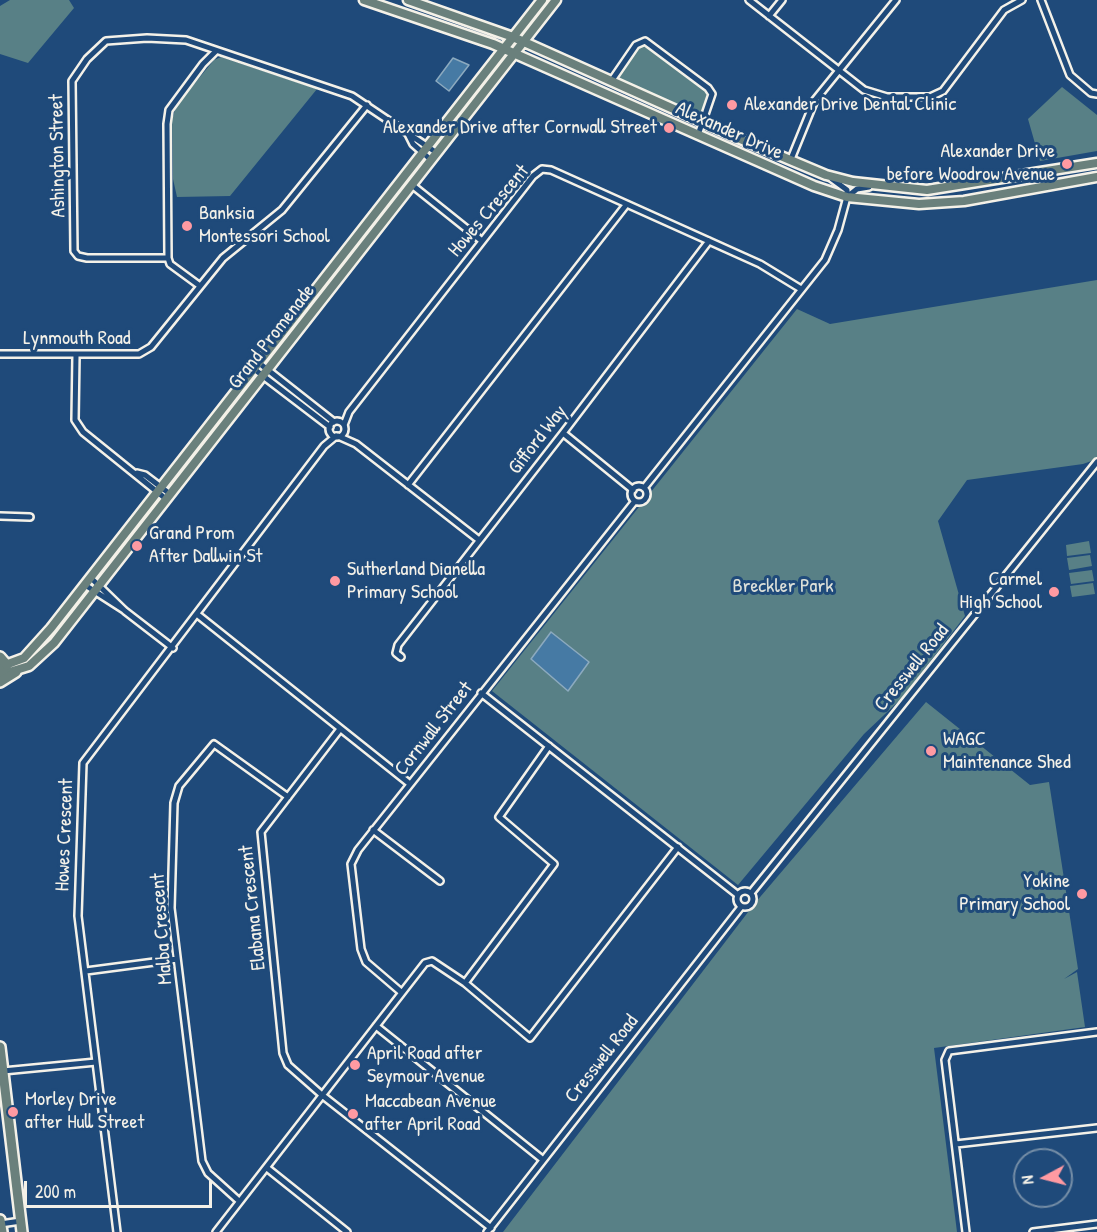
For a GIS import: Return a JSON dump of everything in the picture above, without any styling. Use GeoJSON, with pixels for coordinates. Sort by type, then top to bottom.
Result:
{"type":"FeatureCollection","features":[{"type":"Feature","properties":{"kind":"highway"},"geometry":{"type":"LineString","coordinates":[[0,657],[3,666]]}},
{"type":"Feature","properties":{"kind":"highway"},"geometry":{"type":"LineString","coordinates":[[0,682],[16,672]]}},
{"type":"Feature","properties":{"kind":"highway"},"geometry":{"type":"LineString","coordinates":[[0,1047],[22,1232]]}},
{"type":"Feature","properties":{"kind":"highway"},"geometry":{"type":"LineString","coordinates":[[0,1222],[2,1232]]}},
{"type":"Feature","properties":{"kind":"main road","name":"Alexander Drive"},"geometry":{"type":"LineString","coordinates":[[363,0],[515,53],[814,186],[847,197],[920,204],[964,201],[1097,177]]}},
{"type":"Feature","properties":{"kind":"main road","name":"Alexander Drive"},"geometry":{"type":"LineString","coordinates":[[408,0],[524,41],[826,175],[876,186],[927,190],[1097,163]]}},
{"type":"Feature","properties":{"kind":"main road","name":"Grand Promenade"},"geometry":{"type":"LineString","coordinates":[[3,666],[24,658],[34,649],[542,0]]}},
{"type":"Feature","properties":{"kind":"main road","name":"Grand Promenade"},"geometry":{"type":"LineString","coordinates":[[0,675],[16,672],[43,655],[556,0]]}},
{"type":"Feature","properties":{"kind":"main road"},"geometry":{"type":"LineString","coordinates":[[312,295],[320,302]]}},
{"type":"Feature","properties":{"kind":"street"},"geometry":{"type":"LineString","coordinates":[[749,0],[864,90],[887,97],[930,97],[943,91],[1004,10],[1022,0]]}},
{"type":"Feature","properties":{"kind":"street"},"geometry":{"type":"LineString","coordinates":[[769,16],[782,0]]}},
{"type":"Feature","properties":{"kind":"street"},"geometry":{"type":"LineString","coordinates":[[791,159],[815,100],[840,72],[896,0]]}},
{"type":"Feature","properties":{"kind":"street"},"geometry":{"type":"LineString","coordinates":[[1041,0],[1070,75],[1091,93],[1097,94]]}},
{"type":"Feature","properties":{"kind":"street","name":"Ashington Street"},"geometry":{"type":"LineString","coordinates":[[168,258],[87,258],[78,256],[74,251],[72,81],[87,59],[106,41],[147,38],[186,40],[352,96],[408,134],[434,156]]}},
{"type":"Feature","properties":{"kind":"street"},"geometry":{"type":"LineString","coordinates":[[612,80],[636,45],[645,40],[708,88],[712,94],[698,135]]}},
{"type":"Feature","properties":{"kind":"street"},"geometry":{"type":"LineString","coordinates":[[200,286],[170,264],[168,258],[167,124],[169,110],[203,64],[216,51]]}},
{"type":"Feature","properties":{"kind":"street","name":"Lynmouth Road"},"geometry":{"type":"LineString","coordinates":[[0,354],[139,354],[151,347],[222,258],[282,210],[367,105]]}},
{"type":"Feature","properties":{"kind":"street","name":"Ashington Street"},"geometry":{"type":"LineString","coordinates":[[425,149],[434,156]]}},
{"type":"Feature","properties":{"kind":"street","name":"Howes Crescent"},"geometry":{"type":"LineString","coordinates":[[117,1232],[78,916],[83,763],[173,648],[324,446],[333,425],[349,411],[533,176],[542,169],[551,170],[769,268],[801,289]]}},
{"type":"Feature","properties":{"kind":"street"},"geometry":{"type":"LineString","coordinates":[[633,490],[632,497],[635,501],[642,502],[646,499],[644,488],[825,260],[838,230],[847,197],[844,186],[826,175]]}},
{"type":"Feature","properties":{"kind":"street"},"geometry":{"type":"LineString","coordinates":[[412,185],[482,241]]}},
{"type":"Feature","properties":{"kind":"street"},"geometry":{"type":"LineString","coordinates":[[847,197],[863,187],[876,186]]}},
{"type":"Feature","properties":{"kind":"street"},"geometry":{"type":"LineString","coordinates":[[408,485],[626,204]]}},
{"type":"Feature","properties":{"kind":"street","name":"Gifford Way"},"geometry":{"type":"LineString","coordinates":[[401,657],[396,653],[398,645],[563,434],[709,241]]}},
{"type":"Feature","properties":{"kind":"street"},"geometry":{"type":"LineString","coordinates":[[76,355],[75,420],[83,432],[168,497]]}},
{"type":"Feature","properties":{"kind":"street"},"geometry":{"type":"LineString","coordinates":[[257,366],[333,425],[344,427],[356,444]]}},
{"type":"Feature","properties":{"kind":"street","name":"Howes Crescent"},"geometry":{"type":"LineString","coordinates":[[324,446],[344,427],[349,411]]}},
{"type":"Feature","properties":{"kind":"street"},"geometry":{"type":"LineString","coordinates":[[333,425],[337,436],[356,444],[479,540]]}},
{"type":"Feature","properties":{"kind":"street"},"geometry":{"type":"LineString","coordinates":[[563,434],[633,490]]}},
{"type":"Feature","properties":{"kind":"street","name":"Cresswell Road"},"geometry":{"type":"LineString","coordinates":[[489,1230],[542,1159],[741,907],[747,908],[752,904],[754,898],[750,893],[1097,462]]}},
{"type":"Feature","properties":{"kind":"street"},"geometry":{"type":"LineString","coordinates":[[633,490],[638,487],[644,488]]}},
{"type":"Feature","properties":{"kind":"street","name":"Cornwall Street"},"geometry":{"type":"LineString","coordinates":[[401,992],[366,962],[361,949],[351,864],[373,830],[635,501]]}},
{"type":"Feature","properties":{"kind":"street"},"geometry":{"type":"LineString","coordinates":[[0,516],[30,517]]}},
{"type":"Feature","properties":{"kind":"street"},"geometry":{"type":"LineString","coordinates":[[88,581],[173,648]]}},
{"type":"Feature","properties":{"kind":"street"},"geometry":{"type":"LineString","coordinates":[[198,615],[410,784]]}},
{"type":"Feature","properties":{"kind":"street"},"geometry":{"type":"LineString","coordinates":[[481,693],[738,895]]}},
{"type":"Feature","properties":{"kind":"street","name":"Elabana Crescent"},"geometry":{"type":"LineString","coordinates":[[340,729],[261,832],[283,1053],[288,1065],[322,1095],[489,1230]]}},
{"type":"Feature","properties":{"kind":"street","name":"Malba Crescent"},"geometry":{"type":"LineString","coordinates":[[238,1201],[208,1173],[202,1161],[171,908],[174,803],[179,786],[214,744],[288,797]]}},
{"type":"Feature","properties":{"kind":"street"},"geometry":{"type":"LineString","coordinates":[[465,983],[554,864],[499,817],[549,746]]}},
{"type":"Feature","properties":{"kind":"street"},"geometry":{"type":"LineString","coordinates":[[373,830],[440,881]]}},
{"type":"Feature","properties":{"kind":"street"},"geometry":{"type":"LineString","coordinates":[[216,1232],[425,963],[432,961],[465,983],[530,1038],[678,848]]}},
{"type":"Feature","properties":{"kind":"street"},"geometry":{"type":"LineString","coordinates":[[738,895],[742,892],[750,893]]}},
{"type":"Feature","properties":{"kind":"street"},"geometry":{"type":"LineString","coordinates":[[738,895],[741,907]]}},
{"type":"Feature","properties":{"kind":"street"},"geometry":{"type":"LineString","coordinates":[[86,971],[177,959]]}},
{"type":"Feature","properties":{"kind":"street"},"geometry":{"type":"LineString","coordinates":[[376,1026],[542,1159]]}},
{"type":"Feature","properties":{"kind":"street"},"geometry":{"type":"LineString","coordinates":[[966,1232],[945,1060],[949,1051],[1097,1032]]}},
{"type":"Feature","properties":{"kind":"street"},"geometry":{"type":"LineString","coordinates":[[3,1071],[96,1062]]}},
{"type":"Feature","properties":{"kind":"street"},"geometry":{"type":"LineString","coordinates":[[956,1144],[1097,1128]]}},
{"type":"Feature","properties":{"kind":"street"},"geometry":{"type":"LineString","coordinates":[[267,1168],[347,1232]]}},
{"type":"Feature","properties":{"kind":"street"},"geometry":{"type":"LineString","coordinates":[[0,1222],[21,1221]]}},
{"type":"Feature","properties":{"kind":"street"},"geometry":{"type":"LineString","coordinates":[[1033,1232],[1097,1224]]}},
{"type":"Feature","properties":{"kind":"green space"},"geometry":{"type":"Polygon","coordinates":[[[10,0],[69,0],[74,8],[28,63],[0,54],[0,6],[10,0]]]}},
{"type":"Feature","properties":{"kind":"green space"},"geometry":{"type":"Polygon","coordinates":[[[645,41],[712,94],[703,122],[612,80],[636,45],[645,41]]]}},
{"type":"Feature","properties":{"kind":"green space"},"geometry":{"type":"Polygon","coordinates":[[[221,57],[317,89],[230,196],[177,197],[173,179],[172,120],[176,106],[214,60],[221,57]]]}},
{"type":"Feature","properties":{"kind":"green space"},"geometry":{"type":"Polygon","coordinates":[[[1062,87],[1097,115],[1097,151],[1040,161],[1028,119],[1062,87]]]}},
{"type":"Feature","properties":{"kind":"green space","name":"Breckler Park"},"geometry":{"type":"Polygon","coordinates":[[[1097,280],[1097,459],[1083,464],[967,480],[938,521],[965,616],[902,698],[864,734],[738,885],[492,691],[797,309],[830,324],[1097,280]]]}},
{"type":"Feature","properties":{"kind":"green space"},"geometry":{"type":"Polygon","coordinates":[[[1089,541],[1091,553],[1067,556],[1066,545],[1089,541]]]}},
{"type":"Feature","properties":{"kind":"green space"},"geometry":{"type":"Polygon","coordinates":[[[1090,555],[1092,566],[1069,570],[1067,558],[1090,555]]]}},
{"type":"Feature","properties":{"kind":"green space"},"geometry":{"type":"Polygon","coordinates":[[[1092,570],[1094,581],[1071,584],[1069,573],[1092,570]]]}},
{"type":"Feature","properties":{"kind":"green space"},"geometry":{"type":"Polygon","coordinates":[[[1093,583],[1095,594],[1072,597],[1070,586],[1093,583]]]}},
{"type":"Feature","properties":{"kind":"green space"},"geometry":{"type":"Polygon","coordinates":[[[926,702],[1030,785],[1049,782],[1078,969],[1064,979],[1077,972],[1085,1027],[934,1048],[957,1232],[503,1232],[755,903],[926,702]]]}},
{"type":"Feature","properties":{"kind":"water"},"geometry":{"type":"Polygon","coordinates":[[[453,58],[469,65],[449,91],[436,81],[453,58]]]}},
{"type":"Feature","properties":{"kind":"water"},"geometry":{"type":"Polygon","coordinates":[[[551,632],[589,662],[568,691],[531,659],[551,632]]]}},
{"type":"Feature","properties":{"kind":"place","name":"Alexander Drive Dental Clinic"},"geometry":{"type":"Point","coordinates":[732,105]}},
{"type":"Feature","properties":{"kind":"place","name":"Alexander Drive after Cornwall Street"},"geometry":{"type":"Point","coordinates":[669,128]}},
{"type":"Feature","properties":{"kind":"place","name":"Alexander Drive before Woodrow Avenue"},"geometry":{"type":"Point","coordinates":[1067,164]}},
{"type":"Feature","properties":{"kind":"place","name":"Banksia Montessori School"},"geometry":{"type":"Point","coordinates":[187,226]}},
{"type":"Feature","properties":{"kind":"place","name":"Grand Prom After Dallwin St"},"geometry":{"type":"Point","coordinates":[137,546]}},
{"type":"Feature","properties":{"kind":"place","name":"Sutherland Dianella Primary School"},"geometry":{"type":"Point","coordinates":[335,581]}},
{"type":"Feature","properties":{"kind":"place","name":"Carmel High School"},"geometry":{"type":"Point","coordinates":[1054,592]}},
{"type":"Feature","properties":{"kind":"place","name":"WAGC Maintenance Shed"},"geometry":{"type":"Point","coordinates":[931,751]}},
{"type":"Feature","properties":{"kind":"place","name":"Yokine Primary School"},"geometry":{"type":"Point","coordinates":[1082,894]}},
{"type":"Feature","properties":{"kind":"place","name":"April Road after Seymour Avenue"},"geometry":{"type":"Point","coordinates":[355,1065]}},
{"type":"Feature","properties":{"kind":"place","name":"Morley Drive after Hull Street"},"geometry":{"type":"Point","coordinates":[13,1112]}},
{"type":"Feature","properties":{"kind":"place","name":"Maccabean Avenue after April Road"},"geometry":{"type":"Point","coordinates":[353,1114]}}]}
